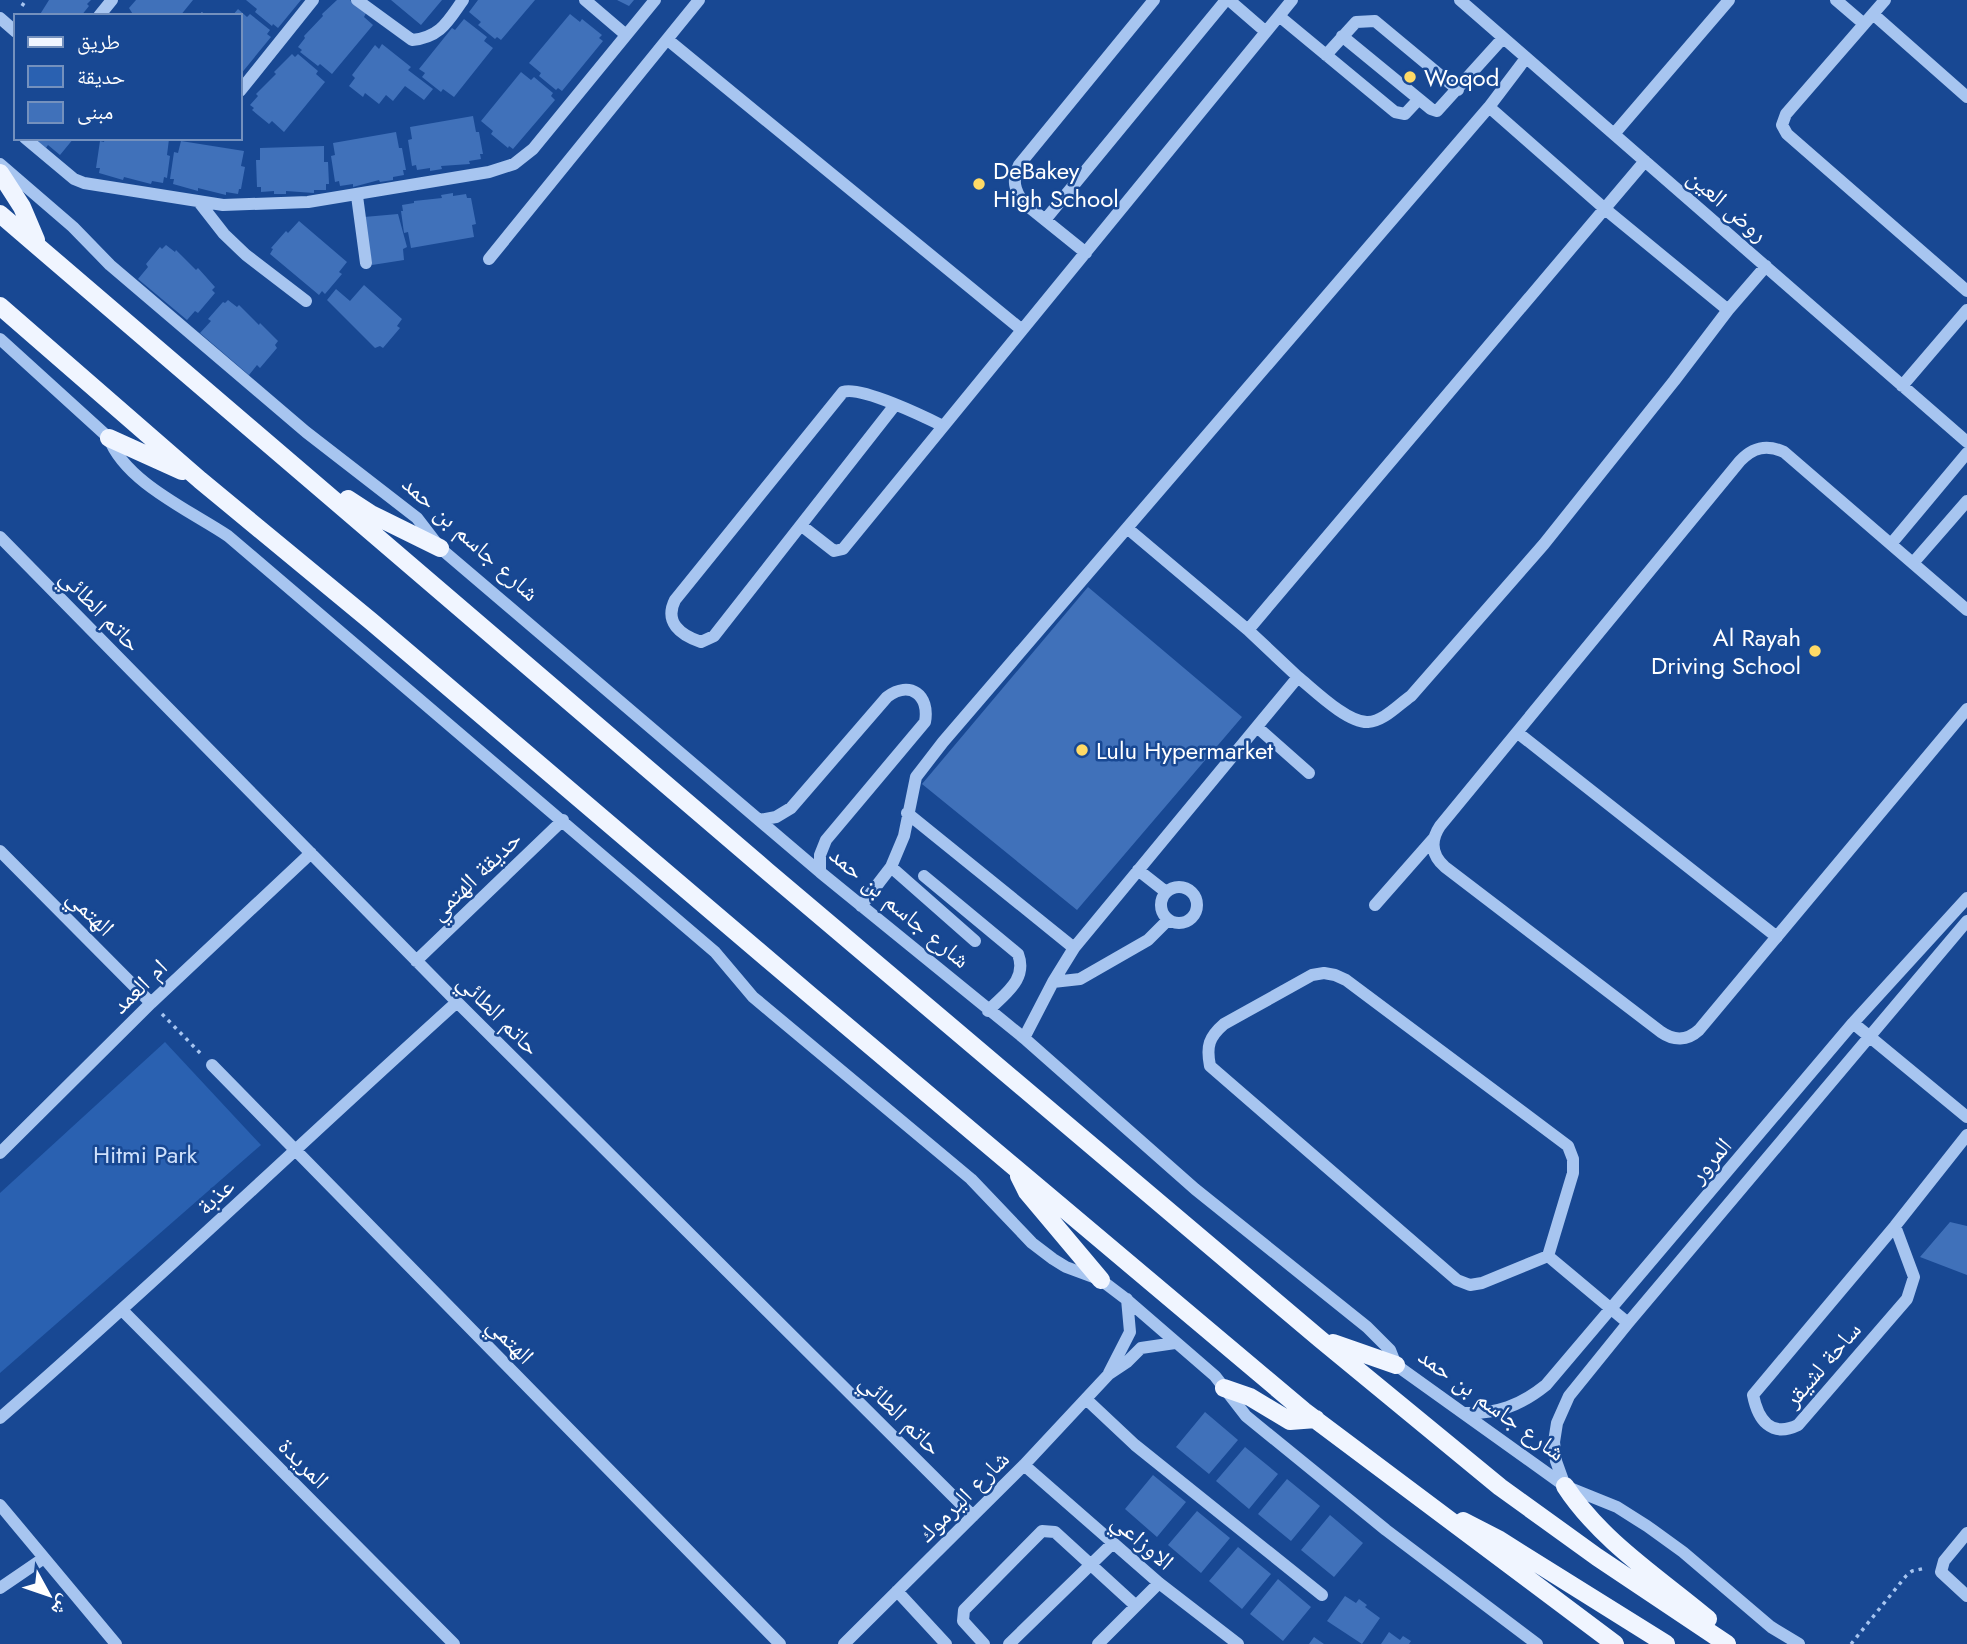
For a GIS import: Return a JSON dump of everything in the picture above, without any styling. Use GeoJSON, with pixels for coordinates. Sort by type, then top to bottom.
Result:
{"type":"FeatureCollection","features":[{"type":"Feature","properties":{"kind":"main road"},"geometry":{"type":"LineString","coordinates":[[0,173],[22,207],[37,244]]}},
{"type":"Feature","properties":{"kind":"main road"},"geometry":{"type":"LineString","coordinates":[[0,214],[1320,1339],[1500,1486],[1597,1557],[1727,1644]]}},
{"type":"Feature","properties":{"kind":"main road"},"geometry":{"type":"LineString","coordinates":[[0,306],[200,480],[1316,1419],[1615,1644]]}},
{"type":"Feature","properties":{"kind":"main road"},"geometry":{"type":"LineString","coordinates":[[108,438],[200,480]]}},
{"type":"Feature","properties":{"kind":"main road"},"geometry":{"type":"LineString","coordinates":[[301,470],[371,514],[440,548]]}},
{"type":"Feature","properties":{"kind":"main road"},"geometry":{"type":"LineString","coordinates":[[1017,1169],[1027,1192],[1101,1280]]}},
{"type":"Feature","properties":{"kind":"main road"},"geometry":{"type":"LineString","coordinates":[[1320,1339],[1396,1365]]}},
{"type":"Feature","properties":{"kind":"main road"},"geometry":{"type":"LineString","coordinates":[[1224,1388],[1250,1397],[1290,1421],[1316,1419]]}},
{"type":"Feature","properties":{"kind":"main road"},"geometry":{"type":"LineString","coordinates":[[1565,1486],[1579,1508],[1611,1539],[1708,1619],[1727,1644]]}},
{"type":"Feature","properties":{"kind":"main road"},"geometry":{"type":"LineString","coordinates":[[1422,1500],[1498,1539],[1666,1644]]}},
{"type":"Feature","properties":{"kind":"street"},"geometry":{"type":"LineString","coordinates":[[101,14],[112,0]]}},
{"type":"Feature","properties":{"kind":"street"},"geometry":{"type":"LineString","coordinates":[[242,89],[313,0]]}},
{"type":"Feature","properties":{"kind":"street"},"geometry":{"type":"LineString","coordinates":[[357,0],[412,40],[433,36],[463,0]]}},
{"type":"Feature","properties":{"kind":"street"},"geometry":{"type":"LineString","coordinates":[[585,0],[626,35]]}},
{"type":"Feature","properties":{"kind":"street"},"geometry":{"type":"LineString","coordinates":[[27,140],[74,179],[84,183],[223,205],[309,202],[489,173],[514,164],[533,149],[655,0]]}},
{"type":"Feature","properties":{"kind":"street"},"geometry":{"type":"LineString","coordinates":[[489,259],[699,0]]}},
{"type":"Feature","properties":{"kind":"street"},"geometry":{"type":"LineString","coordinates":[[1086,253],[1017,194],[1015,174],[1019,165],[1154,0]]}},
{"type":"Feature","properties":{"kind":"street"},"geometry":{"type":"LineString","coordinates":[[1045,220],[1228,0],[1266,32]]}},
{"type":"Feature","properties":{"kind":"street"},"geometry":{"type":"LineString","coordinates":[[802,526],[834,551],[843,549],[1292,0]]}},
{"type":"Feature","properties":{"kind":"street","name":"روض العين"},"geometry":{"type":"LineString","coordinates":[[1460,0],[1967,442]]}},
{"type":"Feature","properties":{"kind":"street"},"geometry":{"type":"LineString","coordinates":[[1614,134],[1729,0]]}},
{"type":"Feature","properties":{"kind":"street"},"geometry":{"type":"LineString","coordinates":[[1836,0],[1876,9],[1967,97]]}},
{"type":"Feature","properties":{"kind":"street"},"geometry":{"type":"LineString","coordinates":[[1876,9],[1786,114],[1782,125],[1784,130],[1967,291]]}},
{"type":"Feature","properties":{"kind":"street"},"geometry":{"type":"LineString","coordinates":[[1279,16],[1398,114],[1405,114],[1419,99]]}},
{"type":"Feature","properties":{"kind":"street"},"geometry":{"type":"LineString","coordinates":[[0,19],[14,30]]}},
{"type":"Feature","properties":{"kind":"street"},"geometry":{"type":"LineString","coordinates":[[1326,55],[1356,22],[1375,21],[1458,90]]}},
{"type":"Feature","properties":{"kind":"street"},"geometry":{"type":"LineString","coordinates":[[1342,36],[1437,111],[1503,38]]}},
{"type":"Feature","properties":{"kind":"street"},"geometry":{"type":"LineString","coordinates":[[668,40],[1022,330]]}},
{"type":"Feature","properties":{"kind":"street"},"geometry":{"type":"LineString","coordinates":[[861,906],[891,867],[904,836],[916,778],[943,741],[1489,107],[1526,58]]}},
{"type":"Feature","properties":{"kind":"street"},"geometry":{"type":"LineString","coordinates":[[1489,107],[1605,209],[1728,310]]}},
{"type":"Feature","properties":{"kind":"street"},"geometry":{"type":"LineString","coordinates":[[1248,630],[1645,161]]}},
{"type":"Feature","properties":{"kind":"street","name":"شارع جاسم بن حمد"},"geometry":{"type":"LineString","coordinates":[[0,164],[73,227],[110,265],[296,424],[417,518],[440,548],[820,872],[1024,1038],[1195,1188],[1367,1327],[1390,1350],[1396,1365],[1565,1486],[1617,1507],[1647,1526],[1683,1552],[1771,1627],[1799,1644]]}},
{"type":"Feature","properties":{"kind":"street"},"geometry":{"type":"LineString","coordinates":[[357,196],[366,263]]}},
{"type":"Feature","properties":{"kind":"street"},"geometry":{"type":"LineString","coordinates":[[199,202],[224,234],[246,255],[306,301]]}},
{"type":"Feature","properties":{"kind":"street"},"geometry":{"type":"LineString","coordinates":[[1127,528],[1248,630],[1297,677],[1350,718],[1368,722],[1388,715],[1410,696],[1544,544],[1675,381],[1728,310],[1766,266]]}},
{"type":"Feature","properties":{"kind":"street"},"geometry":{"type":"LineString","coordinates":[[1902,386],[1967,310]]}},
{"type":"Feature","properties":{"kind":"street"},"geometry":{"type":"LineString","coordinates":[[0,339],[108,438],[118,456],[136,473],[175,504],[199,516],[228,536],[563,820],[715,952],[753,997],[971,1179],[1027,1238],[1066,1266],[1101,1280],[1126,1299],[1215,1376],[1246,1416],[1386,1530],[1537,1644]]}},
{"type":"Feature","properties":{"kind":"street"},"geometry":{"type":"LineString","coordinates":[[895,405],[714,636],[701,642],[692,639],[672,622],[670,615],[675,600],[840,395],[852,390],[916,412],[943,426]]}},
{"type":"Feature","properties":{"kind":"street"},"geometry":{"type":"LineString","coordinates":[[1375,905],[1434,838],[1440,826],[1740,461],[1753,450],[1769,447],[1784,452],[1967,610]]}},
{"type":"Feature","properties":{"kind":"street"},"geometry":{"type":"LineString","coordinates":[[1891,544],[1967,453]]}},
{"type":"Feature","properties":{"kind":"street"},"geometry":{"type":"LineString","coordinates":[[1913,563],[1967,501]]}},
{"type":"Feature","properties":{"kind":"street","name":"حاتم الطائي"},"geometry":{"type":"LineString","coordinates":[[0,537],[416,961],[973,1516]]}},
{"type":"Feature","properties":{"kind":"street"},"geometry":{"type":"LineString","coordinates":[[1024,1038],[1074,948],[1297,677]]}},
{"type":"Feature","properties":{"kind":"street"},"geometry":{"type":"LineString","coordinates":[[759,820],[776,817],[791,808],[887,697],[898,689],[911,690],[922,698],[928,708],[925,722],[827,840],[820,855],[820,872]]}},
{"type":"Feature","properties":{"kind":"street"},"geometry":{"type":"LineString","coordinates":[[1434,838],[1434,851],[1440,863],[1661,1032],[1673,1038],[1687,1038],[1699,1030],[1967,709]]}},
{"type":"Feature","properties":{"kind":"street"},"geometry":{"type":"LineString","coordinates":[[1257,727],[1309,773]]}},
{"type":"Feature","properties":{"kind":"street"},"geometry":{"type":"LineString","coordinates":[[1518,733],[1777,937]]}},
{"type":"Feature","properties":{"kind":"street"},"geometry":{"type":"LineString","coordinates":[[907,814],[1074,948]]}},
{"type":"Feature","properties":{"kind":"street","name":"حديقة الهتمي"},"geometry":{"type":"LineString","coordinates":[[416,961],[563,820]]}},
{"type":"Feature","properties":{"kind":"street","name":"الهتمي"},"geometry":{"type":"LineString","coordinates":[[0,851],[151,1003]]}},
{"type":"Feature","properties":{"kind":"street","name":"ام العمد"},"geometry":{"type":"LineString","coordinates":[[0,1153],[151,1003],[311,853]]}},
{"type":"Feature","properties":{"kind":"street"},"geometry":{"type":"LineString","coordinates":[[891,867],[975,941]]}},
{"type":"Feature","properties":{"kind":"street"},"geometry":{"type":"LineString","coordinates":[[1138,870],[1166,892]]}},
{"type":"Feature","properties":{"kind":"street"},"geometry":{"type":"LineString","coordinates":[[924,876],[1018,954],[1022,964],[1021,976],[988,1010]]}},
{"type":"Feature","properties":{"kind":"street"},"geometry":{"type":"LineString","coordinates":[[1177,886],[1193,893],[1197,904],[1194,915],[1179,923],[1168,920],[1161,909],[1166,892],[1177,886]]}},
{"type":"Feature","properties":{"kind":"street","name":"المرور"},"geometry":{"type":"LineString","coordinates":[[1464,1413],[1495,1412],[1530,1398],[1556,1374],[1853,1023],[1967,898]]}},
{"type":"Feature","properties":{"kind":"street"},"geometry":{"type":"LineString","coordinates":[[1053,982],[1080,979],[1148,940],[1168,920]]}},
{"type":"Feature","properties":{"kind":"street","name":"المرور"},"geometry":{"type":"LineString","coordinates":[[1565,1486],[1554,1452],[1560,1412],[1569,1396],[1967,921]]}},
{"type":"Feature","properties":{"kind":"street"},"geometry":{"type":"LineString","coordinates":[[1312,975],[1335,975],[1346,980],[1568,1146],[1573,1159],[1573,1173],[1548,1256],[1482,1283],[1470,1285],[1457,1280],[1221,1078],[1210,1066],[1206,1050],[1212,1035],[1224,1024],[1312,975]]}},
{"type":"Feature","properties":{"kind":"street","name":"عذبة"},"geometry":{"type":"LineString","coordinates":[[0,1418],[123,1311],[295,1149],[457,1002]]}},
{"type":"Feature","properties":{"kind":"street"},"geometry":{"type":"LineString","coordinates":[[1853,1023],[1967,1117]]}},
{"type":"Feature","properties":{"kind":"street","name":"الهتمي"},"geometry":{"type":"LineString","coordinates":[[212,1065],[780,1644]]}},
{"type":"Feature","properties":{"kind":"street","name":"ساحة لشيقر"},"geometry":{"type":"LineString","coordinates":[[1895,1226],[1913,1277],[1907,1299],[1798,1424],[1787,1430],[1776,1430],[1764,1421],[1756,1410],[1753,1395],[1895,1226],[1967,1135]]}},
{"type":"Feature","properties":{"kind":"street"},"geometry":{"type":"LineString","coordinates":[[1745,1151],[1762,1164]]}},
{"type":"Feature","properties":{"kind":"street"},"geometry":{"type":"LineString","coordinates":[[1548,1256],[1628,1323]]}},
{"type":"Feature","properties":{"kind":"street"},"geometry":{"type":"LineString","coordinates":[[1109,1374],[1130,1332],[1126,1299]]}},
{"type":"Feature","properties":{"kind":"street","name":"المريدة"},"geometry":{"type":"LineString","coordinates":[[123,1311],[454,1644]]}},
{"type":"Feature","properties":{"kind":"street"},"geometry":{"type":"LineString","coordinates":[[1109,1374],[1141,1348],[1175,1343]]}},
{"type":"Feature","properties":{"kind":"street","name":"شارع اليرموك"},"geometry":{"type":"LineString","coordinates":[[848,1642],[1024,1465],[1109,1374]]}},
{"type":"Feature","properties":{"kind":"street"},"geometry":{"type":"LineString","coordinates":[[1086,1399],[1135,1445],[1322,1595]]}},
{"type":"Feature","properties":{"kind":"street","name":"الاوزاعي"},"geometry":{"type":"LineString","coordinates":[[1024,1465],[1159,1583],[1238,1644]]}},
{"type":"Feature","properties":{"kind":"street"},"geometry":{"type":"LineString","coordinates":[[0,1505],[116,1644]]}},
{"type":"Feature","properties":{"kind":"street"},"geometry":{"type":"LineString","coordinates":[[984,1644],[963,1621],[964,1610],[1037,1535],[1049,1530],[1055,1532],[1136,1606]]}},
{"type":"Feature","properties":{"kind":"street"},"geometry":{"type":"LineString","coordinates":[[1967,1534],[1941,1567],[1944,1578],[1967,1597]]}},
{"type":"Feature","properties":{"kind":"street"},"geometry":{"type":"LineString","coordinates":[[1010,1644],[1113,1543]]}},
{"type":"Feature","properties":{"kind":"street"},"geometry":{"type":"LineString","coordinates":[[0,1588],[44,1558]]}},
{"type":"Feature","properties":{"kind":"street"},"geometry":{"type":"LineString","coordinates":[[1098,1644],[1159,1583]]}},
{"type":"Feature","properties":{"kind":"street"},"geometry":{"type":"LineString","coordinates":[[897,1591],[946,1644]]}},
{"type":"Feature","properties":{"kind":"path"},"geometry":{"type":"LineString","coordinates":[[22,6],[26,0]]}},
{"type":"Feature","properties":{"kind":"path"},"geometry":{"type":"LineString","coordinates":[[203,14],[206,10]]}},
{"type":"Feature","properties":{"kind":"path"},"geometry":{"type":"LineString","coordinates":[[151,1003],[212,1065]]}},
{"type":"Feature","properties":{"kind":"path"},"geometry":{"type":"LineString","coordinates":[[1851,1644],[1906,1576],[1918,1569],[1941,1567]]}},
{"type":"Feature","properties":{"kind":"green space","name":"Hitmi Park"},"geometry":{"type":"Polygon","coordinates":[[[165,1042],[261,1145],[0,1373],[0,1193],[165,1042]]]}},
{"type":"Feature","properties":{"kind":"building"},"geometry":{"type":"Polygon","coordinates":[[[49,0],[91,0],[83,14],[40,14],[49,0]]]}},
{"type":"Feature","properties":{"kind":"building"},"geometry":{"type":"Polygon","coordinates":[[[136,0],[193,0],[182,14],[133,14],[129,8],[136,0]]]}},
{"type":"Feature","properties":{"kind":"building"},"geometry":{"type":"Polygon","coordinates":[[[246,0],[301,0],[278,28],[255,12],[257,9],[246,0]]]}},
{"type":"Feature","properties":{"kind":"building"},"geometry":{"type":"Polygon","coordinates":[[[337,0],[350,0],[366,13],[364,17],[373,25],[332,74],[300,52],[302,50],[298,47],[322,14],[337,0]]]}},
{"type":"Feature","properties":{"kind":"building"},"geometry":{"type":"Polygon","coordinates":[[[391,0],[442,0],[421,25],[391,0]]]}},
{"type":"Feature","properties":{"kind":"building"},"geometry":{"type":"Polygon","coordinates":[[[478,0],[535,0],[501,40],[497,37],[495,39],[478,25],[481,22],[469,12],[478,0]]]}},
{"type":"Feature","properties":{"kind":"building"},"geometry":{"type":"Polygon","coordinates":[[[617,0],[634,0],[629,6],[617,0]]]}},
{"type":"Feature","properties":{"kind":"building"},"geometry":{"type":"Polygon","coordinates":[[[238,9],[247,17],[250,14],[270,30],[267,34],[271,37],[242,73],[242,14],[234,14],[238,9]]]}},
{"type":"Feature","properties":{"kind":"building"},"geometry":{"type":"Polygon","coordinates":[[[570,14],[580,22],[582,19],[602,35],[599,38],[603,41],[562,91],[558,88],[556,90],[539,76],[541,73],[529,63],[570,14]]]}},
{"type":"Feature","properties":{"kind":"building"},"geometry":{"type":"Polygon","coordinates":[[[464,19],[487,37],[484,41],[493,48],[454,97],[443,89],[441,92],[422,77],[425,73],[419,69],[452,28],[455,30],[464,19]]]}},
{"type":"Feature","properties":{"kind":"building"},"geometry":{"type":"Polygon","coordinates":[[[382,44],[411,67],[408,70],[433,89],[424,100],[405,86],[393,101],[386,95],[379,104],[365,93],[363,97],[349,86],[355,78],[352,75],[375,45],[379,49],[382,44]]]}},
{"type":"Feature","properties":{"kind":"building"},"geometry":{"type":"Polygon","coordinates":[[[292,54],[295,57],[298,54],[318,71],[316,74],[325,82],[284,132],[272,121],[269,124],[252,110],[254,108],[250,105],[258,96],[256,94],[276,74],[274,72],[292,54]]]}},
{"type":"Feature","properties":{"kind":"building"},"geometry":{"type":"Polygon","coordinates":[[[521,72],[531,80],[534,77],[553,93],[551,96],[555,100],[513,149],[491,134],[493,131],[481,121],[521,72]]]}},
{"type":"Feature","properties":{"kind":"building"},"geometry":{"type":"Polygon","coordinates":[[[473,116],[476,132],[479,132],[483,154],[480,154],[481,159],[469,161],[470,164],[441,166],[442,169],[430,171],[430,168],[417,170],[416,165],[412,166],[408,140],[412,139],[410,127],[473,116]]]}},
{"type":"Feature","properties":{"kind":"building"},"geometry":{"type":"Polygon","coordinates":[[[396,132],[399,148],[402,148],[406,170],[403,170],[404,175],[393,177],[393,180],[379,180],[353,187],[353,184],[340,186],[339,181],[335,182],[331,156],[335,155],[333,143],[396,132]]]}},
{"type":"Feature","properties":{"kind":"building"},"geometry":{"type":"Polygon","coordinates":[[[36,140],[72,140],[60,155],[48,145],[46,148],[36,140]]]}},
{"type":"Feature","properties":{"kind":"building"},"geometry":{"type":"Polygon","coordinates":[[[169,140],[167,178],[164,177],[163,183],[152,181],[151,184],[99,173],[100,168],[96,168],[100,141],[169,140]]]}},
{"type":"Feature","properties":{"kind":"building"},"geometry":{"type":"Polygon","coordinates":[[[181,141],[244,151],[241,166],[245,167],[238,194],[226,192],[226,195],[198,188],[198,191],[173,184],[174,179],[170,179],[174,152],[178,153],[181,141]]]}},
{"type":"Feature","properties":{"kind":"building"},"geometry":{"type":"Polygon","coordinates":[[[324,146],[329,184],[326,184],[326,190],[274,194],[274,191],[261,192],[261,187],[257,187],[256,160],[260,160],[260,148],[324,146]]]}},
{"type":"Feature","properties":{"kind":"building"},"geometry":{"type":"Polygon","coordinates":[[[453,193],[453,196],[466,194],[467,198],[471,198],[476,224],[472,225],[474,237],[411,248],[408,232],[404,233],[402,205],[442,198],[441,195],[453,193]]]}},
{"type":"Feature","properties":{"kind":"building"},"geometry":{"type":"Polygon","coordinates":[[[398,214],[407,247],[403,249],[404,260],[372,265],[364,217],[398,214]]]}},
{"type":"Feature","properties":{"kind":"building"},"geometry":{"type":"Polygon","coordinates":[[[299,221],[347,262],[339,272],[342,274],[325,294],[322,291],[319,295],[270,254],[273,249],[271,248],[299,221]]]}},
{"type":"Feature","properties":{"kind":"building"},"geometry":{"type":"Polygon","coordinates":[[[166,245],[175,252],[176,250],[196,270],[198,268],[215,287],[212,290],[215,293],[198,313],[195,311],[187,320],[138,279],[160,247],[162,249],[166,245]]]}},
{"type":"Feature","properties":{"kind":"building"},"geometry":{"type":"Polygon","coordinates":[[[364,285],[402,319],[397,326],[400,328],[383,348],[375,348],[327,300],[336,289],[350,301],[364,285]]]}},
{"type":"Feature","properties":{"kind":"building"},"geometry":{"type":"Polygon","coordinates":[[[228,300],[237,307],[239,305],[278,341],[275,345],[277,348],[260,368],[257,365],[249,375],[200,333],[211,321],[208,319],[228,300]]]}},
{"type":"Feature","properties":{"kind":"building","name":"Lulu Hypermarket"},"geometry":{"type":"Polygon","coordinates":[[[1088,587],[1242,717],[1077,910],[922,784],[1088,587]]]}},
{"type":"Feature","properties":{"kind":"building"},"geometry":{"type":"Polygon","coordinates":[[[1950,1222],[1967,1226],[1967,1275],[1920,1257],[1950,1222]]]}},
{"type":"Feature","properties":{"kind":"building"},"geometry":{"type":"Polygon","coordinates":[[[1205,1412],[1238,1440],[1209,1474],[1176,1447],[1205,1412]]]}},
{"type":"Feature","properties":{"kind":"building"},"geometry":{"type":"Polygon","coordinates":[[[1245,1447],[1278,1474],[1249,1509],[1216,1481],[1245,1447]]]}},
{"type":"Feature","properties":{"kind":"building"},"geometry":{"type":"Polygon","coordinates":[[[1153,1475],[1186,1502],[1157,1537],[1125,1509],[1153,1475]]]}},
{"type":"Feature","properties":{"kind":"building"},"geometry":{"type":"Polygon","coordinates":[[[1287,1479],[1320,1506],[1291,1541],[1258,1514],[1287,1479]]]}},
{"type":"Feature","properties":{"kind":"building"},"geometry":{"type":"Polygon","coordinates":[[[1197,1511],[1230,1538],[1201,1573],[1168,1545],[1197,1511]]]}},
{"type":"Feature","properties":{"kind":"building"},"geometry":{"type":"Polygon","coordinates":[[[1330,1515],[1363,1543],[1334,1577],[1301,1550],[1330,1515]]]}},
{"type":"Feature","properties":{"kind":"building"},"geometry":{"type":"Polygon","coordinates":[[[1238,1547],[1271,1574],[1242,1609],[1209,1581],[1238,1547]]]}},
{"type":"Feature","properties":{"kind":"building"},"geometry":{"type":"Polygon","coordinates":[[[1278,1579],[1311,1607],[1283,1641],[1250,1614],[1278,1579]]]}},
{"type":"Feature","properties":{"kind":"building"},"geometry":{"type":"Polygon","coordinates":[[[1345,1596],[1356,1603],[1359,1599],[1380,1618],[1362,1644],[1327,1621],[1345,1596]]]}},
{"type":"Feature","properties":{"kind":"building"},"geometry":{"type":"Polygon","coordinates":[[[1389,1632],[1400,1640],[1403,1636],[1411,1641],[1409,1644],[1381,1644],[1389,1632]]]}},
{"type":"Feature","properties":{"kind":"building"},"geometry":{"type":"Polygon","coordinates":[[[1314,1637],[1324,1644],[1309,1644],[1314,1637]]]}},
{"type":"Feature","properties":{"kind":"place","name":"Woqod"},"geometry":{"type":"Point","coordinates":[1410,77]}},
{"type":"Feature","properties":{"kind":"place","name":"DeBakey High School"},"geometry":{"type":"Point","coordinates":[979,184]}},
{"type":"Feature","properties":{"kind":"place","name":"Al Rayah Driving School"},"geometry":{"type":"Point","coordinates":[1815,651]}},
{"type":"Feature","properties":{"kind":"place","name":"Lulu Hypermarket"},"geometry":{"type":"Point","coordinates":[1082,750]}}]}
